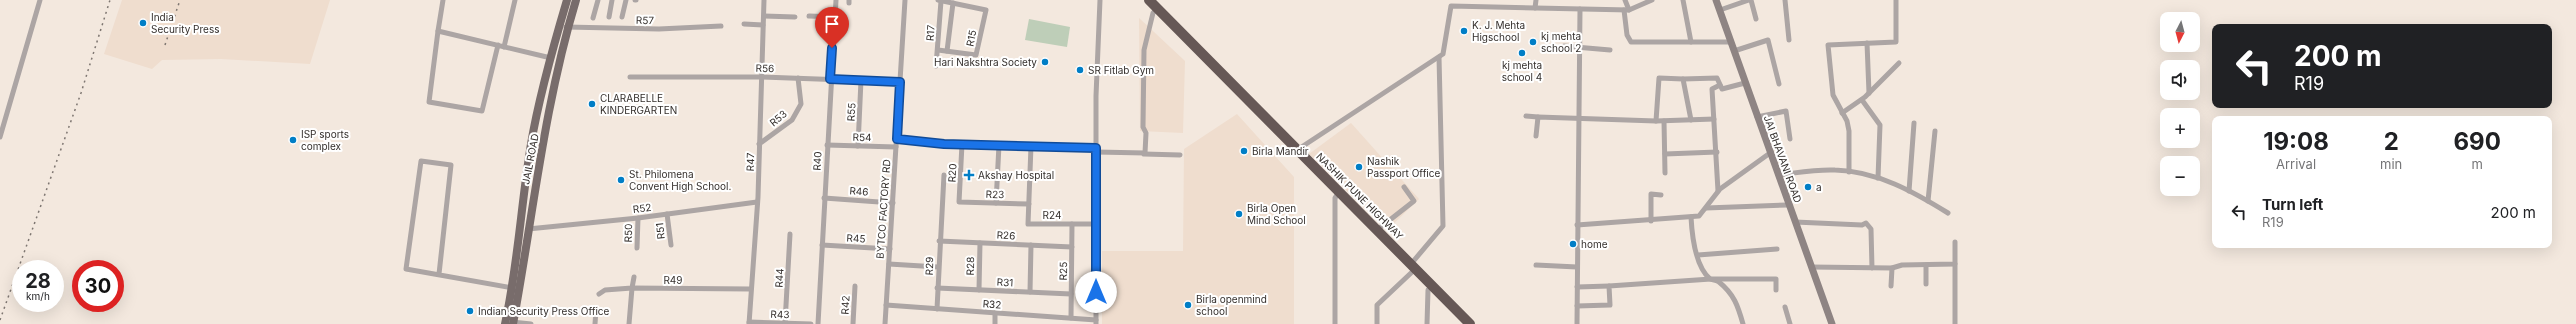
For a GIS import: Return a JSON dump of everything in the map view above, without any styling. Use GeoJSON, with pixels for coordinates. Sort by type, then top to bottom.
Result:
{"type":"FeatureCollection","features":[{"type":"Feature","properties":{"kind":"highway","name":"NASHIK PUNE HIGHWAY"},"geometry":{"type":"LineString","coordinates":[[1141,0],[1157,8],[1337,195],[1411,269],[1470,324]]}},
{"type":"Feature","properties":{"kind":"highway","name":"NASHIK PUNE HIGHWAY"},"geometry":{"type":"LineString","coordinates":[[1149,0],[1297,150],[1337,195],[1377,230],[1428,290],[1462,324]]}},
{"type":"Feature","properties":{"kind":"main road"},"geometry":{"type":"LineString","coordinates":[[509,323],[526,177],[550,58],[567,0]]}},
{"type":"Feature","properties":{"kind":"main road","name":"JAIL ROAD"},"geometry":{"type":"LineString","coordinates":[[509,323],[521,284],[536,179],[568,27],[576,0]]}},
{"type":"Feature","properties":{"kind":"main road"},"geometry":{"type":"LineString","coordinates":[[526,177],[536,179]]}},
{"type":"Feature","properties":{"kind":"street"},"geometry":{"type":"LineString","coordinates":[[0,137],[40,0]]}},
{"type":"Feature","properties":{"kind":"street"},"geometry":{"type":"LineString","coordinates":[[443,0],[429,102],[482,110],[515,0]]}},
{"type":"Feature","properties":{"kind":"street"},"geometry":{"type":"LineString","coordinates":[[594,18],[598,0]]}},
{"type":"Feature","properties":{"kind":"street"},"geometry":{"type":"LineString","coordinates":[[609,17],[612,0]]}},
{"type":"Feature","properties":{"kind":"street"},"geometry":{"type":"LineString","coordinates":[[622,17],[626,0]]}},
{"type":"Feature","properties":{"kind":"street","name":"R47"},"geometry":{"type":"LineString","coordinates":[[749,323],[760,144],[764,0]]}},
{"type":"Feature","properties":{"kind":"street","name":"R40"},"geometry":{"type":"LineString","coordinates":[[818,324],[830,79],[836,0]]}},
{"type":"Feature","properties":{"kind":"street","name":"BYTCO FACTORY RD"},"geometry":{"type":"LineString","coordinates":[[886,324],[905,0]]}},
{"type":"Feature","properties":{"kind":"street"},"geometry":{"type":"LineString","coordinates":[[940,0],[953,3],[947,52]]}},
{"type":"Feature","properties":{"kind":"street","name":"R17"},"geometry":{"type":"LineString","coordinates":[[936,66],[940,0]]}},
{"type":"Feature","properties":{"kind":"street"},"geometry":{"type":"LineString","coordinates":[[1096,322],[1096,150],[1100,0]]}},
{"type":"Feature","properties":{"kind":"street"},"geometry":{"type":"LineString","coordinates":[[1536,0],[1536,8]]}},
{"type":"Feature","properties":{"kind":"street"},"geometry":{"type":"LineString","coordinates":[[1625,0],[1627,10],[1627,35],[1631,42],[1731,42]]}},
{"type":"Feature","properties":{"kind":"street"},"geometry":{"type":"LineString","coordinates":[[1297,150],[1443,54],[1451,3],[1536,8],[1627,10],[1652,0]]}},
{"type":"Feature","properties":{"kind":"street"},"geometry":{"type":"LineString","coordinates":[[1683,0],[1691,42]]}},
{"type":"Feature","properties":{"kind":"street","name":"JAI BHAVANI ROAD"},"geometry":{"type":"LineString","coordinates":[[1716,0],[1788,205],[1832,324]]}},
{"type":"Feature","properties":{"kind":"street"},"geometry":{"type":"LineString","coordinates":[[1720,10],[1750,0],[1756,19]]}},
{"type":"Feature","properties":{"kind":"street"},"geometry":{"type":"LineString","coordinates":[[1785,0],[1789,40]]}},
{"type":"Feature","properties":{"kind":"street"},"geometry":{"type":"LineString","coordinates":[[1849,172],[1849,131],[1833,95],[1828,45],[1896,42],[1896,0]]}},
{"type":"Feature","properties":{"kind":"street","name":"R15"},"geometry":{"type":"LineString","coordinates":[[938,50],[976,55],[986,10],[953,3]]}},
{"type":"Feature","properties":{"kind":"street"},"geometry":{"type":"LineString","coordinates":[[1144,154],[1146,136],[1142,127],[1144,50],[1157,8]]}},
{"type":"Feature","properties":{"kind":"street"},"geometry":{"type":"LineString","coordinates":[[1577,324],[1580,9]]}},
{"type":"Feature","properties":{"kind":"street"},"geometry":{"type":"LineString","coordinates":[[764,16],[795,17]]}},
{"type":"Feature","properties":{"kind":"street"},"geometry":{"type":"LineString","coordinates":[[809,16],[835,17]]}},
{"type":"Feature","properties":{"kind":"street"},"geometry":{"type":"LineString","coordinates":[[744,24],[763,25]]}},
{"type":"Feature","properties":{"kind":"street","name":"R57"},"geometry":{"type":"LineString","coordinates":[[560,26],[659,29],[721,26]]}},
{"type":"Feature","properties":{"kind":"street"},"geometry":{"type":"LineString","coordinates":[[438,31],[550,58]]}},
{"type":"Feature","properties":{"kind":"street"},"geometry":{"type":"LineString","coordinates":[[1734,51],[1768,40],[1779,84]]}},
{"type":"Feature","properties":{"kind":"street"},"geometry":{"type":"LineString","coordinates":[[1867,43],[1869,93]]}},
{"type":"Feature","properties":{"kind":"street"},"geometry":{"type":"LineString","coordinates":[[1564,46],[1580,49],[1610,50]]}},
{"type":"Feature","properties":{"kind":"street"},"geometry":{"type":"LineString","coordinates":[[1376,324],[1377,305],[1411,269],[1443,226],[1439,57]]}},
{"type":"Feature","properties":{"kind":"street"},"geometry":{"type":"LineString","coordinates":[[1842,113],[1862,100],[1899,63]]}},
{"type":"Feature","properties":{"kind":"street","name":"R56"},"geometry":{"type":"LineString","coordinates":[[630,77],[762,77],[900,82]]}},
{"type":"Feature","properties":{"kind":"street","name":"R53"},"geometry":{"type":"LineString","coordinates":[[760,144],[792,120],[801,104],[798,78]]}},
{"type":"Feature","properties":{"kind":"street"},"geometry":{"type":"LineString","coordinates":[[1656,121],[1659,78],[1717,78],[1722,88],[1745,82]]}},
{"type":"Feature","properties":{"kind":"street"},"geometry":{"type":"LineString","coordinates":[[1683,79],[1691,120]]}},
{"type":"Feature","properties":{"kind":"street","name":"R55"},"geometry":{"type":"LineString","coordinates":[[858,146],[861,80]]}},
{"type":"Feature","properties":{"kind":"street"},"geometry":{"type":"LineString","coordinates":[[1718,191],[1717,152],[1712,89],[1720,85]]}},
{"type":"Feature","properties":{"kind":"street"},"geometry":{"type":"LineString","coordinates":[[1862,100],[1880,125],[1878,178]]}},
{"type":"Feature","properties":{"kind":"street"},"geometry":{"type":"LineString","coordinates":[[1757,117],[1786,112],[1790,139]]}},
{"type":"Feature","properties":{"kind":"street"},"geometry":{"type":"LineString","coordinates":[[1526,116],[1656,121],[1714,119]]}},
{"type":"Feature","properties":{"kind":"street"},"geometry":{"type":"LineString","coordinates":[[1536,136],[1538,117]]}},
{"type":"Feature","properties":{"kind":"street"},"geometry":{"type":"LineString","coordinates":[[1664,121],[1665,173]]}},
{"type":"Feature","properties":{"kind":"street"},"geometry":{"type":"LineString","coordinates":[[1908,190],[1914,124]]}},
{"type":"Feature","properties":{"kind":"street"},"geometry":{"type":"LineString","coordinates":[[1928,201],[1935,131]]}},
{"type":"Feature","properties":{"kind":"street"},"geometry":{"type":"LineString","coordinates":[[897,139],[962,144],[1031,146],[1180,155]]}},
{"type":"Feature","properties":{"kind":"street","name":"R20"},"geometry":{"type":"LineString","coordinates":[[959,202],[962,144]]}},
{"type":"Feature","properties":{"kind":"street","name":"R54"},"geometry":{"type":"LineString","coordinates":[[827,145],[896,147]]}},
{"type":"Feature","properties":{"kind":"street"},"geometry":{"type":"LineString","coordinates":[[996,203],[999,145]]}},
{"type":"Feature","properties":{"kind":"street"},"geometry":{"type":"LineString","coordinates":[[1029,204],[1031,146]]}},
{"type":"Feature","properties":{"kind":"street"},"geometry":{"type":"LineString","coordinates":[[1665,154],[1717,152]]}},
{"type":"Feature","properties":{"kind":"street"},"geometry":{"type":"LineString","coordinates":[[1577,225],[1651,221],[1699,216],[1718,191],[1770,153]]}},
{"type":"Feature","properties":{"kind":"street"},"geometry":{"type":"LineString","coordinates":[[439,274],[451,165],[421,161],[406,268],[513,288]]}},
{"type":"Feature","properties":{"kind":"street"},"geometry":{"type":"LineString","coordinates":[[1778,175],[1836,170],[1878,178],[1908,190],[1948,213]]}},
{"type":"Feature","properties":{"kind":"street","name":"R29"},"geometry":{"type":"LineString","coordinates":[[937,309],[940,223],[944,175]]}},
{"type":"Feature","properties":{"kind":"street"},"geometry":{"type":"LineString","coordinates":[[1377,230],[1414,201],[1404,187]]}},
{"type":"Feature","properties":{"kind":"street"},"geometry":{"type":"LineString","coordinates":[[1651,221],[1651,194],[1662,195]]}},
{"type":"Feature","properties":{"kind":"street"},"geometry":{"type":"LineString","coordinates":[[1335,324],[1337,195]]}},
{"type":"Feature","properties":{"kind":"street","name":"R46"},"geometry":{"type":"LineString","coordinates":[[824,198],[893,203]]}},
{"type":"Feature","properties":{"kind":"street","name":"R52"},"geometry":{"type":"LineString","coordinates":[[528,229],[638,218],[757,202]]}},
{"type":"Feature","properties":{"kind":"street","name":"R23"},"geometry":{"type":"LineString","coordinates":[[959,202],[1029,204]]}},
{"type":"Feature","properties":{"kind":"street","name":"R24"},"geometry":{"type":"LineString","coordinates":[[1029,204],[1028,224],[1096,224]]}},
{"type":"Feature","properties":{"kind":"street"},"geometry":{"type":"LineString","coordinates":[[1706,208],[1788,205]]}},
{"type":"Feature","properties":{"kind":"street","name":"R51"},"geometry":{"type":"LineString","coordinates":[[667,214],[670,245]]}},
{"type":"Feature","properties":{"kind":"street"},"geometry":{"type":"LineString","coordinates":[[1691,217],[1692,235],[1698,255],[1711,279],[1716,280],[1736,298],[1743,324]]}},
{"type":"Feature","properties":{"kind":"street","name":"R50"},"geometry":{"type":"LineString","coordinates":[[637,248],[638,218]]}},
{"type":"Feature","properties":{"kind":"street"},"geometry":{"type":"LineString","coordinates":[[1795,222],[1862,226],[1866,223],[1871,229],[1872,268]]}},
{"type":"Feature","properties":{"kind":"street","name":"R25"},"geometry":{"type":"LineString","coordinates":[[1071,318],[1072,224]]}},
{"type":"Feature","properties":{"kind":"street","name":"R44"},"geometry":{"type":"LineString","coordinates":[[785,323],[790,234]]}},
{"type":"Feature","properties":{"kind":"street","name":"R26"},"geometry":{"type":"LineString","coordinates":[[940,241],[1072,247]]}},
{"type":"Feature","properties":{"kind":"street"},"geometry":{"type":"LineString","coordinates":[[1955,242],[1955,324]]}},
{"type":"Feature","properties":{"kind":"street","name":"R28"},"geometry":{"type":"LineString","coordinates":[[979,290],[980,243]]}},
{"type":"Feature","properties":{"kind":"street","name":"R45"},"geometry":{"type":"LineString","coordinates":[[822,245],[890,249]]}},
{"type":"Feature","properties":{"kind":"street"},"geometry":{"type":"LineString","coordinates":[[1030,292],[1032,245]]}},
{"type":"Feature","properties":{"kind":"street"},"geometry":{"type":"LineString","coordinates":[[1698,255],[1777,249]]}},
{"type":"Feature","properties":{"kind":"street"},"geometry":{"type":"LineString","coordinates":[[889,264],[938,266]]}},
{"type":"Feature","properties":{"kind":"street"},"geometry":{"type":"LineString","coordinates":[[1926,264],[1926,284]]}},
{"type":"Feature","properties":{"kind":"street"},"geometry":{"type":"LineString","coordinates":[[1811,267],[1892,268],[1902,265],[1955,264]]}},
{"type":"Feature","properties":{"kind":"street"},"geometry":{"type":"LineString","coordinates":[[1536,266],[1577,267]]}},
{"type":"Feature","properties":{"kind":"street"},"geometry":{"type":"LineString","coordinates":[[1891,286],[1892,268]]}},
{"type":"Feature","properties":{"kind":"street"},"geometry":{"type":"LineString","coordinates":[[629,324],[634,277]]}},
{"type":"Feature","properties":{"kind":"street"},"geometry":{"type":"LineString","coordinates":[[1577,287],[1711,279],[1776,279],[1776,290]]}},
{"type":"Feature","properties":{"kind":"street","name":"R42"},"geometry":{"type":"LineString","coordinates":[[853,324],[855,286]]}},
{"type":"Feature","properties":{"kind":"street"},"geometry":{"type":"LineString","coordinates":[[1577,306],[1610,305],[1609,286]]}},
{"type":"Feature","properties":{"kind":"street","name":"R49"},"geometry":{"type":"LineString","coordinates":[[599,294],[605,290],[632,288],[750,289]]}},
{"type":"Feature","properties":{"kind":"street","name":"R31"},"geometry":{"type":"LineString","coordinates":[[938,288],[1071,294]]}},
{"type":"Feature","properties":{"kind":"street"},"geometry":{"type":"LineString","coordinates":[[1427,324],[1428,290]]}},
{"type":"Feature","properties":{"kind":"street","name":"R32"},"geometry":{"type":"LineString","coordinates":[[886,305],[1071,318],[1096,322]]}},
{"type":"Feature","properties":{"kind":"street"},"geometry":{"type":"LineString","coordinates":[[1785,307],[1790,324]]}},
{"type":"Feature","properties":{"kind":"street"},"geometry":{"type":"LineString","coordinates":[[595,324],[596,310]]}},
{"type":"Feature","properties":{"kind":"street"},"geometry":{"type":"LineString","coordinates":[[995,313],[995,324]]}},
{"type":"Feature","properties":{"kind":"street"},"geometry":{"type":"LineString","coordinates":[[509,323],[531,324]]}},
{"type":"Feature","properties":{"kind":"street","name":"R43"},"geometry":{"type":"LineString","coordinates":[[749,323],[811,324]]}},
{"type":"Feature","properties":{"kind":"shaded area"},"geometry":{"type":"Polygon","coordinates":[[[122,0],[330,0],[310,64],[221,59],[162,60],[152,69],[104,54],[122,0]]]}},
{"type":"Feature","properties":{"kind":"shaded area"},"geometry":{"type":"Polygon","coordinates":[[[1139,18],[1185,61],[1183,133],[1140,131],[1139,18]]]}},
{"type":"Feature","properties":{"kind":"shaded area","name":"Birla Open Mind School"},"geometry":{"type":"Polygon","coordinates":[[[1237,114],[1294,177],[1294,324],[1102,324],[1102,251],[1183,251],[1184,149],[1237,114]]]}},
{"type":"Feature","properties":{"kind":"shaded area"},"geometry":{"type":"Polygon","coordinates":[[[1351,123],[1419,199],[1387,230],[1309,154],[1351,123]]]}},
{"type":"Feature","properties":{"kind":"green space"},"geometry":{"type":"Polygon","coordinates":[[[1029,19],[1070,27],[1067,47],[1025,40],[1029,19]]]}},
{"type":"Feature","properties":{"kind":"railway"},"geometry":{"type":"LineString","coordinates":[[0,320],[81,93],[110,0]]}},
{"type":"Feature","properties":{"kind":"railway"},"geometry":{"type":"LineString","coordinates":[[165,45],[180,0]]}},
{"type":"Feature","properties":{"kind":"place","name":"India Security Press"},"geometry":{"type":"Point","coordinates":[143,23]}},
{"type":"Feature","properties":{"kind":"place","name":"K. J. Mehta Higschool"},"geometry":{"type":"Point","coordinates":[1464,31]}},
{"type":"Feature","properties":{"kind":"place","name":"kj mehta school 2"},"geometry":{"type":"Point","coordinates":[1533,42]}},
{"type":"Feature","properties":{"kind":"place","name":"kj mehta school 4"},"geometry":{"type":"Point","coordinates":[1522,53]}},
{"type":"Feature","properties":{"kind":"place","name":"Hari Nakshtra Society"},"geometry":{"type":"Point","coordinates":[1045,62]}},
{"type":"Feature","properties":{"kind":"place","name":"SR Fitlab Gym"},"geometry":{"type":"Point","coordinates":[1080,70]}},
{"type":"Feature","properties":{"kind":"place","name":"CLARABELLE KINDERGARTEN"},"geometry":{"type":"Point","coordinates":[592,104]}},
{"type":"Feature","properties":{"kind":"place","name":"ISP sports complex"},"geometry":{"type":"Point","coordinates":[293,140]}},
{"type":"Feature","properties":{"kind":"place","name":"Birla Mandir"},"geometry":{"type":"Point","coordinates":[1244,151]}},
{"type":"Feature","properties":{"kind":"place","name":"Nashik Passport Office"},"geometry":{"type":"Point","coordinates":[1359,167]}},
{"type":"Feature","properties":{"kind":"place","name":"Akshay Hospital"},"geometry":{"type":"Point","coordinates":[969,175]}},
{"type":"Feature","properties":{"kind":"place","name":"St. Philomena Convent High School."},"geometry":{"type":"Point","coordinates":[621,180]}},
{"type":"Feature","properties":{"kind":"place","name":"a"},"geometry":{"type":"Point","coordinates":[1808,187]}},
{"type":"Feature","properties":{"kind":"place","name":"Birla Open Mind School"},"geometry":{"type":"Point","coordinates":[1239,214]}},
{"type":"Feature","properties":{"kind":"place","name":"home"},"geometry":{"type":"Point","coordinates":[1573,244]}},
{"type":"Feature","properties":{"kind":"place","name":"Birla openmind school"},"geometry":{"type":"Point","coordinates":[1188,305]}},
{"type":"Feature","properties":{"kind":"place","name":"Indian Security Press Office"},"geometry":{"type":"Point","coordinates":[470,311]}},
{"type":"Feature","properties":{"kind":"route"},"geometry":{"type":"LineString","coordinates":[[832,48],[830,79],[900,82],[897,139],[944,144],[1096,148],[1096,292]]}}]}
